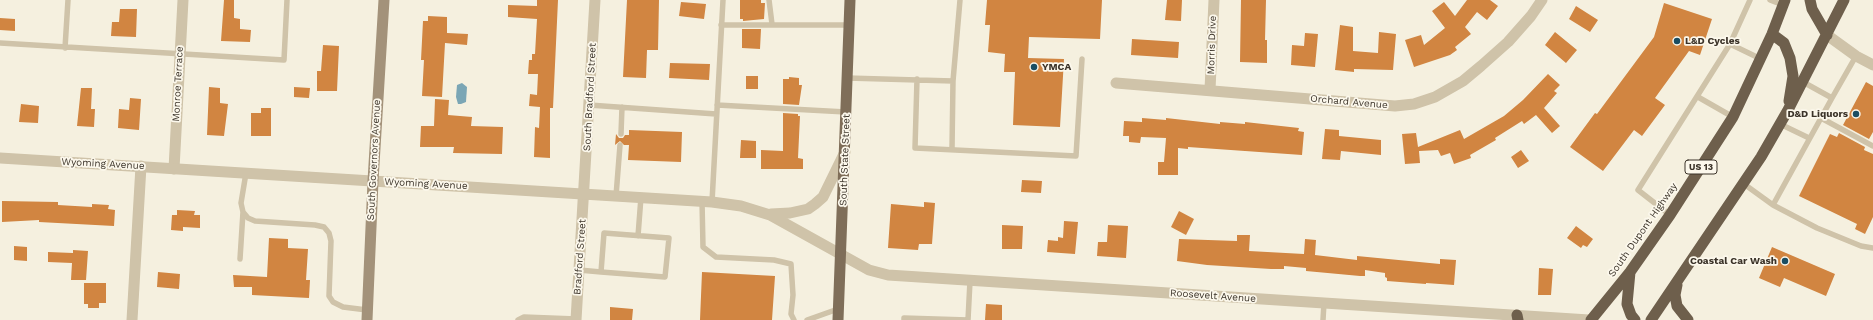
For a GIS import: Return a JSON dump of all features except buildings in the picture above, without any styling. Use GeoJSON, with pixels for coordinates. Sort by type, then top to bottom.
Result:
{"type":"FeatureCollection","features":[{"type":"Feature","properties":{"kind":"highway"},"geometry":{"type":"LineString","coordinates":[[1810,0],[1812,9],[1827,35]]}},
{"type":"Feature","properties":{"kind":"highway"},"geometry":{"type":"LineString","coordinates":[[1651,320],[1744,184],[1788,110],[1844,0]]}},
{"type":"Feature","properties":{"kind":"highway","name":"South Dupont Highway"},"geometry":{"type":"LineString","coordinates":[[1590,320],[1630,272],[1670,215],[1732,117],[1761,59],[1784,3]]}},
{"type":"Feature","properties":{"kind":"highway"},"geometry":{"type":"LineString","coordinates":[[1772,34],[1784,43],[1790,58],[1793,76],[1788,110]]}},
{"type":"Feature","properties":{"kind":"highway"},"geometry":{"type":"LineString","coordinates":[[1630,272],[1627,304],[1631,315],[1636,320]]}},
{"type":"Feature","properties":{"kind":"highway"},"geometry":{"type":"LineString","coordinates":[[1678,282],[1675,295],[1678,306],[1688,320]]}},
{"type":"Feature","properties":{"kind":"main road","name":"South Governors Avenue"},"geometry":{"type":"LineString","coordinates":[[367,315],[372,181],[384,0]]}},
{"type":"Feature","properties":{"kind":"main road","name":"South State Street"},"geometry":{"type":"LineString","coordinates":[[838,315],[850,0]]}},
{"type":"Feature","properties":{"kind":"street","name":"Monroe Terrace"},"geometry":{"type":"LineString","coordinates":[[174,169],[183,0]]}},
{"type":"Feature","properties":{"kind":"street","name":"South Bradford Street"},"geometry":{"type":"LineString","coordinates":[[585,194],[595,0]]}},
{"type":"Feature","properties":{"kind":"street","name":"Morris Drive"},"geometry":{"type":"LineString","coordinates":[[1210,90],[1214,0]]}},
{"type":"Feature","properties":{"kind":"street","name":"Orchard Avenue"},"geometry":{"type":"LineString","coordinates":[[1116,83],[1395,106],[1414,104],[1435,97],[1463,80],[1481,66],[1508,42],[1531,16],[1542,0]]}},
{"type":"Feature","properties":{"kind":"street"},"geometry":{"type":"LineString","coordinates":[[1827,35],[1856,56],[1873,65]]}},
{"type":"Feature","properties":{"kind":"street"},"geometry":{"type":"LineString","coordinates":[[767,214],[790,213],[808,209],[815,204],[823,197],[845,152]]}},
{"type":"Feature","properties":{"kind":"street","name":"Wyoming Avenue"},"geometry":{"type":"LineString","coordinates":[[0,158],[707,202],[741,206],[767,214],[841,253]]}},
{"type":"Feature","properties":{"kind":"street"},"geometry":{"type":"LineString","coordinates":[[132,320],[141,166]]}},
{"type":"Feature","properties":{"kind":"street","name":"Bradford Street"},"geometry":{"type":"LineString","coordinates":[[576,319],[585,194]]}},
{"type":"Feature","properties":{"kind":"street","name":"Roosevelt Avenue"},"geometry":{"type":"LineString","coordinates":[[841,253],[869,270],[888,275],[1324,303],[1517,318],[1590,320]]}},
{"type":"Feature","properties":{"kind":"lane"},"geometry":{"type":"LineString","coordinates":[[66,48],[68,0]]}},
{"type":"Feature","properties":{"kind":"lane"},"geometry":{"type":"LineString","coordinates":[[0,43],[284,60],[287,0]]}},
{"type":"Feature","properties":{"kind":"lane"},"geometry":{"type":"LineString","coordinates":[[723,0],[717,105],[703,247],[716,257],[774,260],[791,264],[793,295],[791,314],[794,320]]}},
{"type":"Feature","properties":{"kind":"lane"},"geometry":{"type":"LineString","coordinates":[[769,0],[772,24]]}},
{"type":"Feature","properties":{"kind":"lane"},"geometry":{"type":"LineString","coordinates":[[952,149],[953,81],[960,0]]}},
{"type":"Feature","properties":{"kind":"lane"},"geometry":{"type":"LineString","coordinates":[[1670,215],[1638,190],[1730,44],[1750,0]]}},
{"type":"Feature","properties":{"kind":"lane"},"geometry":{"type":"LineString","coordinates":[[1770,0],[1784,3]]}},
{"type":"Feature","properties":{"kind":"lane"},"geometry":{"type":"LineString","coordinates":[[721,25],[849,25]]}},
{"type":"Feature","properties":{"kind":"lane"},"geometry":{"type":"LineString","coordinates":[[1730,44],[1761,59]]}},
{"type":"Feature","properties":{"kind":"lane"},"geometry":{"type":"LineString","coordinates":[[1773,205],[1856,56]]}},
{"type":"Feature","properties":{"kind":"lane"},"geometry":{"type":"LineString","coordinates":[[917,79],[915,148],[1076,156],[1082,59]]}},
{"type":"Feature","properties":{"kind":"lane"},"geometry":{"type":"LineString","coordinates":[[847,78],[953,81]]}},
{"type":"Feature","properties":{"kind":"lane"},"geometry":{"type":"LineString","coordinates":[[1802,82],[1832,98]]}},
{"type":"Feature","properties":{"kind":"lane"},"geometry":{"type":"LineString","coordinates":[[1698,97],[1732,117]]}},
{"type":"Feature","properties":{"kind":"lane"},"geometry":{"type":"LineString","coordinates":[[589,105],[716,114]]}},
{"type":"Feature","properties":{"kind":"lane"},"geometry":{"type":"LineString","coordinates":[[717,105],[846,112]]}},
{"type":"Feature","properties":{"kind":"lane"},"geometry":{"type":"LineString","coordinates":[[621,134],[622,107]]}},
{"type":"Feature","properties":{"kind":"lane"},"geometry":{"type":"LineString","coordinates":[[1821,118],[1873,146]]}},
{"type":"Feature","properties":{"kind":"lane"},"geometry":{"type":"LineString","coordinates":[[1780,124],[1810,138]]}},
{"type":"Feature","properties":{"kind":"lane"},"geometry":{"type":"LineString","coordinates":[[616,196],[620,145]]}},
{"type":"Feature","properties":{"kind":"lane"},"geometry":{"type":"LineString","coordinates":[[240,259],[243,212],[241,203],[246,173]]}},
{"type":"Feature","properties":{"kind":"lane"},"geometry":{"type":"LineString","coordinates":[[1744,184],[1773,205],[1817,228],[1861,246],[1873,248]]}},
{"type":"Feature","properties":{"kind":"lane"},"geometry":{"type":"LineString","coordinates":[[638,236],[641,198]]}},
{"type":"Feature","properties":{"kind":"lane"},"geometry":{"type":"LineString","coordinates":[[243,212],[248,218],[255,221],[315,224],[324,227],[329,233],[331,241],[329,296],[333,302],[367,315]]}},
{"type":"Feature","properties":{"kind":"lane"},"geometry":{"type":"LineString","coordinates":[[580,270],[601,272],[665,277],[668,238],[604,233],[601,272]]}},
{"type":"Feature","properties":{"kind":"lane"},"geometry":{"type":"LineString","coordinates":[[904,320],[904,318],[968,320],[970,281]]}},
{"type":"Feature","properties":{"kind":"lane"},"geometry":{"type":"LineString","coordinates":[[1323,320],[1324,303]]}},
{"type":"Feature","properties":{"kind":"lane"},"geometry":{"type":"LineString","coordinates":[[807,320],[838,315]]}},
{"type":"Feature","properties":{"kind":"lane"},"geometry":{"type":"LineString","coordinates":[[518,320],[524,317],[576,319]]}},
{"type":"Feature","properties":{"kind":"water"},"geometry":{"type":"Polygon","coordinates":[[[462,83],[467,87],[466,102],[458,104],[456,97],[457,85],[462,83]]]}},
{"type":"Feature","properties":{"kind":"place","name":"L&D Cycles"},"geometry":{"type":"Point","coordinates":[1677,41]}},
{"type":"Feature","properties":{"kind":"place","name":"YMCA"},"geometry":{"type":"Point","coordinates":[1034,67]}},
{"type":"Feature","properties":{"kind":"place","name":"D&D Liquors"},"geometry":{"type":"Point","coordinates":[1856,114]}},
{"type":"Feature","properties":{"kind":"place","name":"Coastal Car Wash"},"geometry":{"type":"Point","coordinates":[1785,261]}}]}
